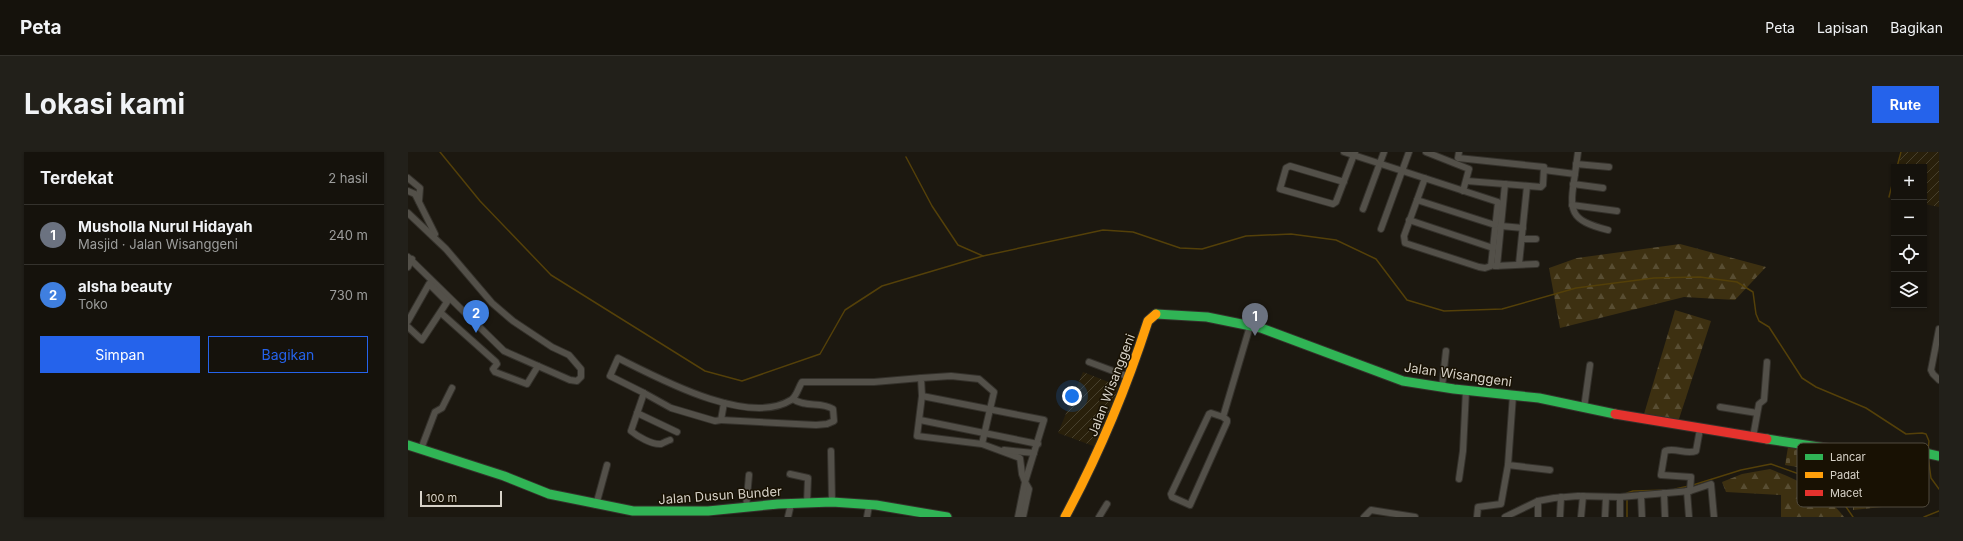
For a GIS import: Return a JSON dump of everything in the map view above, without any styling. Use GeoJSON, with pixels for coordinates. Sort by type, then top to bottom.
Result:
{"type":"FeatureCollection","features":[{"type":"Feature","properties":{"kind":"street"},"geometry":{"type":"LineString","coordinates":[[1344,152],[1355,154],[1380,164],[1498,202],[1498,226],[1494,266]]}},
{"type":"Feature","properties":{"kind":"street"},"geometry":{"type":"LineString","coordinates":[[1363,209],[1384,152]]}},
{"type":"Feature","properties":{"kind":"street"},"geometry":{"type":"LineString","coordinates":[[1381,229],[1409,152]]}},
{"type":"Feature","properties":{"kind":"street"},"geometry":{"type":"LineString","coordinates":[[1578,152],[1573,184],[1572,205],[1576,216],[1582,222],[1608,230]]}},
{"type":"Feature","properties":{"kind":"street"},"geometry":{"type":"LineString","coordinates":[[1430,153],[1470,160],[1544,166],[1543,186],[1467,181]]}},
{"type":"Feature","properties":{"kind":"street"},"geometry":{"type":"LineString","coordinates":[[1344,182],[1290,166],[1286,168],[1280,189],[1331,205],[1336,202],[1344,182],[1355,154]]}},
{"type":"Feature","properties":{"kind":"street"},"geometry":{"type":"LineString","coordinates":[[1457,158],[1469,170]]}},
{"type":"Feature","properties":{"kind":"street"},"geometry":{"type":"LineString","coordinates":[[1463,191],[1467,181],[1470,160]]}},
{"type":"Feature","properties":{"kind":"street"},"geometry":{"type":"LineString","coordinates":[[1576,164],[1608,167]]}},
{"type":"Feature","properties":{"kind":"street"},"geometry":{"type":"LineString","coordinates":[[1544,170],[1575,174]]}},
{"type":"Feature","properties":{"kind":"street"},"geometry":{"type":"LineString","coordinates":[[408,178],[420,188],[419,202]]}},
{"type":"Feature","properties":{"kind":"street"},"geometry":{"type":"LineString","coordinates":[[1424,178],[1404,236],[1405,243],[1478,267],[1485,268],[1519,264],[1536,264]]}},
{"type":"Feature","properties":{"kind":"street"},"geometry":{"type":"LineString","coordinates":[[1494,266],[1493,248],[1505,184]]}},
{"type":"Feature","properties":{"kind":"street"},"geometry":{"type":"LineString","coordinates":[[1573,184],[1603,188]]}},
{"type":"Feature","properties":{"kind":"street"},"geometry":{"type":"LineString","coordinates":[[1519,264],[1527,186]]}},
{"type":"Feature","properties":{"kind":"street"},"geometry":{"type":"LineString","coordinates":[[408,191],[414,194],[431,228],[446,249],[492,303],[513,321],[552,347],[569,355],[583,373],[582,377],[577,380],[570,380],[504,350],[410,258]]}},
{"type":"Feature","properties":{"kind":"street"},"geometry":{"type":"LineString","coordinates":[[1417,200],[1498,226],[1523,228]]}},
{"type":"Feature","properties":{"kind":"street"},"geometry":{"type":"LineString","coordinates":[[1572,205],[1617,211]]}},
{"type":"Feature","properties":{"kind":"street"},"geometry":{"type":"LineString","coordinates":[[408,213],[446,249]]}},
{"type":"Feature","properties":{"kind":"street"},"geometry":{"type":"LineString","coordinates":[[1409,220],[1493,248]]}},
{"type":"Feature","properties":{"kind":"street"},"geometry":{"type":"LineString","coordinates":[[1522,239],[1536,239]]}},
{"type":"Feature","properties":{"kind":"street"},"geometry":{"type":"LineString","coordinates":[[408,267],[410,258]]}},
{"type":"Feature","properties":{"kind":"street"},"geometry":{"type":"LineString","coordinates":[[408,321],[428,284],[447,302],[422,340],[408,327]]}},
{"type":"Feature","properties":{"kind":"street"},"geometry":{"type":"LineString","coordinates":[[441,313],[496,362],[497,364],[493,369],[495,372],[527,384],[538,366]]}},
{"type":"Feature","properties":{"kind":"street","name":"Jalan Wisanggeni"},"geometry":{"type":"LineString","coordinates":[[1065,517],[1102,443],[1140,350],[1148,321],[1156,314],[1207,317],[1250,326],[1281,335],[1402,381],[1513,395],[1700,429],[1797,444]]}},
{"type":"Feature","properties":{"kind":"street"},"geometry":{"type":"LineString","coordinates":[[1223,417],[1250,326]]}},
{"type":"Feature","properties":{"kind":"street"},"geometry":{"type":"LineString","coordinates":[[1939,333],[1931,370],[1939,380]]}},
{"type":"Feature","properties":{"kind":"street"},"geometry":{"type":"LineString","coordinates":[[1442,387],[1446,351]]}},
{"type":"Feature","properties":{"kind":"street"},"geometry":{"type":"LineString","coordinates":[[793,399],[799,403],[827,405],[833,409],[834,421],[816,425],[722,420],[715,421],[671,408],[610,376],[618,358],[680,390],[724,403],[753,407],[774,406],[793,399],[802,382],[874,382],[952,376],[979,379],[994,392],[989,408],[982,444]]}},
{"type":"Feature","properties":{"kind":"street"},"geometry":{"type":"LineString","coordinates":[[1089,362],[1129,377]]}},
{"type":"Feature","properties":{"kind":"street"},"geometry":{"type":"LineString","coordinates":[[1753,437],[1759,404],[1764,400],[1767,362]]}},
{"type":"Feature","properties":{"kind":"street"},"geometry":{"type":"LineString","coordinates":[[1584,408],[1590,365]]}},
{"type":"Feature","properties":{"kind":"street"},"geometry":{"type":"LineString","coordinates":[[920,378],[922,396],[917,436],[982,444],[1020,458]]}},
{"type":"Feature","properties":{"kind":"street"},"geometry":{"type":"LineString","coordinates":[[421,449],[435,412],[442,408],[452,388]]}},
{"type":"Feature","properties":{"kind":"street"},"geometry":{"type":"LineString","coordinates":[[1459,479],[1463,451],[1466,390]]}},
{"type":"Feature","properties":{"kind":"street"},"geometry":{"type":"LineString","coordinates":[[644,393],[631,430],[635,434],[661,444],[670,440]]}},
{"type":"Feature","properties":{"kind":"street"},"geometry":{"type":"LineString","coordinates":[[1477,517],[1478,507],[1501,504],[1508,464],[1513,395]]}},
{"type":"Feature","properties":{"kind":"street"},"geometry":{"type":"LineString","coordinates":[[922,396],[1044,420],[1038,444],[1025,482],[1018,517]]}},
{"type":"Feature","properties":{"kind":"street"},"geometry":{"type":"LineString","coordinates":[[722,420],[724,403]]}},
{"type":"Feature","properties":{"kind":"street"},"geometry":{"type":"LineString","coordinates":[[1720,407],[1757,413]]}},
{"type":"Feature","properties":{"kind":"street"},"geometry":{"type":"LineString","coordinates":[[637,413],[677,432]]}},
{"type":"Feature","properties":{"kind":"street"},"geometry":{"type":"LineString","coordinates":[[1211,413],[1223,417],[1227,420],[1227,422],[1190,505],[1172,497],[1171,494],[1209,414],[1211,413]]}},
{"type":"Feature","properties":{"kind":"street"},"geometry":{"type":"LineString","coordinates":[[920,420],[1038,444]]}},
{"type":"Feature","properties":{"kind":"street"},"geometry":{"type":"LineString","coordinates":[[1689,517],[1689,490],[1691,477],[1661,475],[1665,451],[1669,450],[1691,453],[1696,451],[1700,429]]}},
{"type":"Feature","properties":{"kind":"street","name":"Jalan Dusun Bunder"},"geometry":{"type":"LineString","coordinates":[[408,445],[504,476],[549,494],[596,505],[656,512],[847,502],[869,506],[876,505],[947,517]]}},
{"type":"Feature","properties":{"kind":"street"},"geometry":{"type":"LineString","coordinates":[[997,450],[1034,453]]}},
{"type":"Feature","properties":{"kind":"street"},"geometry":{"type":"LineString","coordinates":[[831,451],[832,502]]}},
{"type":"Feature","properties":{"kind":"street"},"geometry":{"type":"LineString","coordinates":[[1016,451],[1020,458],[1022,474],[1029,489],[1023,517]]}},
{"type":"Feature","properties":{"kind":"street"},"geometry":{"type":"LineString","coordinates":[[1508,464],[1550,470]]}},
{"type":"Feature","properties":{"kind":"street"},"geometry":{"type":"LineString","coordinates":[[596,505],[607,465]]}},
{"type":"Feature","properties":{"kind":"street"},"geometry":{"type":"LineString","coordinates":[[790,474],[808,478],[807,503]]}},
{"type":"Feature","properties":{"kind":"street"},"geometry":{"type":"LineString","coordinates":[[746,508],[749,475]]}},
{"type":"Feature","properties":{"kind":"street"},"geometry":{"type":"LineString","coordinates":[[1505,517],[1516,515],[1538,501],[1561,497],[1622,497],[1689,490],[1711,484],[1714,517]]}},
{"type":"Feature","properties":{"kind":"street"},"geometry":{"type":"LineString","coordinates":[[1664,493],[1665,517]]}},
{"type":"Feature","properties":{"kind":"street"},"geometry":{"type":"LineString","coordinates":[[1638,495],[1642,517]]}},
{"type":"Feature","properties":{"kind":"street"},"geometry":{"type":"LineString","coordinates":[[1582,517],[1583,496]]}},
{"type":"Feature","properties":{"kind":"street"},"geometry":{"type":"LineString","coordinates":[[1560,517],[1561,497]]}},
{"type":"Feature","properties":{"kind":"street"},"geometry":{"type":"LineString","coordinates":[[1605,517],[1606,497]]}},
{"type":"Feature","properties":{"kind":"street"},"geometry":{"type":"LineString","coordinates":[[1620,517],[1622,497]]}},
{"type":"Feature","properties":{"kind":"street"},"geometry":{"type":"LineString","coordinates":[[1538,501],[1538,517]]}},
{"type":"Feature","properties":{"kind":"street"},"geometry":{"type":"LineString","coordinates":[[788,517],[790,504]]}},
{"type":"Feature","properties":{"kind":"street"},"geometry":{"type":"LineString","coordinates":[[1099,517],[1107,504]]}},
{"type":"Feature","properties":{"kind":"street"},"geometry":{"type":"LineString","coordinates":[[867,517],[869,506]]}},
{"type":"Feature","properties":{"kind":"street"},"geometry":{"type":"LineString","coordinates":[[1364,517],[1371,510],[1415,517]]}},
{"type":"Feature","properties":{"kind":"shaded area"},"geometry":{"type":"Polygon","coordinates":[[[1902,152],[1939,152],[1939,207],[1927,205],[1927,164],[1899,164],[1902,152]]]}},
{"type":"Feature","properties":{"kind":"shaded area"},"geometry":{"type":"Polygon","coordinates":[[[1083,372],[1119,386],[1096,447],[1058,433],[1083,372]]]}},
{"type":"Feature","properties":{"kind":"green space"},"geometry":{"type":"Polygon","coordinates":[[[1680,244],[1766,267],[1735,300],[1684,297],[1560,328],[1549,268],[1577,258],[1680,244]]]}},
{"type":"Feature","properties":{"kind":"green space"},"geometry":{"type":"Polygon","coordinates":[[[1675,310],[1711,321],[1678,422],[1644,414],[1675,310]]]}},
{"type":"Feature","properties":{"kind":"green space"},"geometry":{"type":"Polygon","coordinates":[[[1788,447],[1797,448],[1797,467],[1785,465],[1788,447]]]}},
{"type":"Feature","properties":{"kind":"green space"},"geometry":{"type":"Polygon","coordinates":[[[1770,469],[1797,481],[1797,507],[1835,507],[1844,517],[1781,517],[1781,495],[1726,492],[1722,482],[1742,474],[1770,469]]]}},
{"type":"Feature","properties":{"kind":"green space"},"geometry":{"type":"Polygon","coordinates":[[[1853,507],[1882,507],[1853,510],[1853,507]]]}},
{"type":"Feature","properties":{"kind":"waterway"},"geometry":{"type":"LineString","coordinates":[[440,152],[480,201],[551,275],[705,371],[742,381],[820,354],[845,310],[882,286],[983,256]]}},
{"type":"Feature","properties":{"kind":"waterway"},"geometry":{"type":"LineString","coordinates":[[1898,164],[1901,152]]}},
{"type":"Feature","properties":{"kind":"waterway"},"geometry":{"type":"LineString","coordinates":[[906,157],[932,206],[958,245],[983,256],[1103,230],[1133,232],[1180,248],[1202,249],[1246,236],[1291,234],[1336,240],[1376,259],[1407,300],[1444,311],[1502,309],[1576,288],[1654,278],[1700,277],[1737,282],[1753,292],[1756,314],[1759,321],[1769,327],[1802,378],[1816,387],[1866,408],[1906,434],[1926,434],[1929,443]]}},
{"type":"Feature","properties":{"kind":"waterway"},"geometry":{"type":"LineString","coordinates":[[1889,197],[1891,189]]}},
{"type":"Feature","properties":{"kind":"waterway"},"geometry":{"type":"LineString","coordinates":[[1929,463],[1931,478],[1939,489]]}},
{"type":"Feature","properties":{"kind":"waterway"},"geometry":{"type":"LineString","coordinates":[[1693,485],[1741,470],[1771,464],[1797,473]]}},
{"type":"Feature","properties":{"kind":"waterway"},"geometry":{"type":"LineString","coordinates":[[1675,489],[1689,486]]}},
{"type":"Feature","properties":{"kind":"waterway"},"geometry":{"type":"LineString","coordinates":[[1627,495],[1627,493],[1633,491],[1671,490]]}},
{"type":"Feature","properties":{"kind":"waterway"},"geometry":{"type":"LineString","coordinates":[[1627,499],[1627,517]]}},
{"type":"Feature","properties":{"kind":"waterway"},"geometry":{"type":"LineString","coordinates":[[1846,507],[1853,517]]}},
{"type":"Feature","properties":{"kind":"waterway"},"geometry":{"type":"LineString","coordinates":[[1924,517],[1939,511]]}},
{"type":"Feature","properties":{"kind":"traffic: fast"},"geometry":{"type":"LineString","coordinates":[[1156,314],[1207,317],[1261,328],[1403,381],[1454,389],[1539,398],[1615,414]]}},
{"type":"Feature","properties":{"kind":"traffic: fast"},"geometry":{"type":"LineString","coordinates":[[1767,439],[1797,444]]}},
{"type":"Feature","properties":{"kind":"traffic: fast"},"geometry":{"type":"LineString","coordinates":[[408,445],[504,476],[549,494],[633,511],[708,511],[778,504],[832,502],[876,505],[947,517]]}},
{"type":"Feature","properties":{"kind":"traffic: fast"},"geometry":{"type":"LineString","coordinates":[[1929,454],[1939,456]]}},
{"type":"Feature","properties":{"kind":"traffic: slow"},"geometry":{"type":"LineString","coordinates":[[1065,517],[1111,421],[1131,371],[1148,321],[1156,314]]}},
{"type":"Feature","properties":{"kind":"traffic: jam"},"geometry":{"type":"LineString","coordinates":[[1615,414],[1767,439]]}},
{"type":"Feature","properties":{"kind":"place","name":"alsha beauty"},"geometry":{"type":"Point","coordinates":[476,333]}},
{"type":"Feature","properties":{"kind":"place","name":"Musholla Nurul Hidayah"},"geometry":{"type":"Point","coordinates":[1255,336]}}]}
